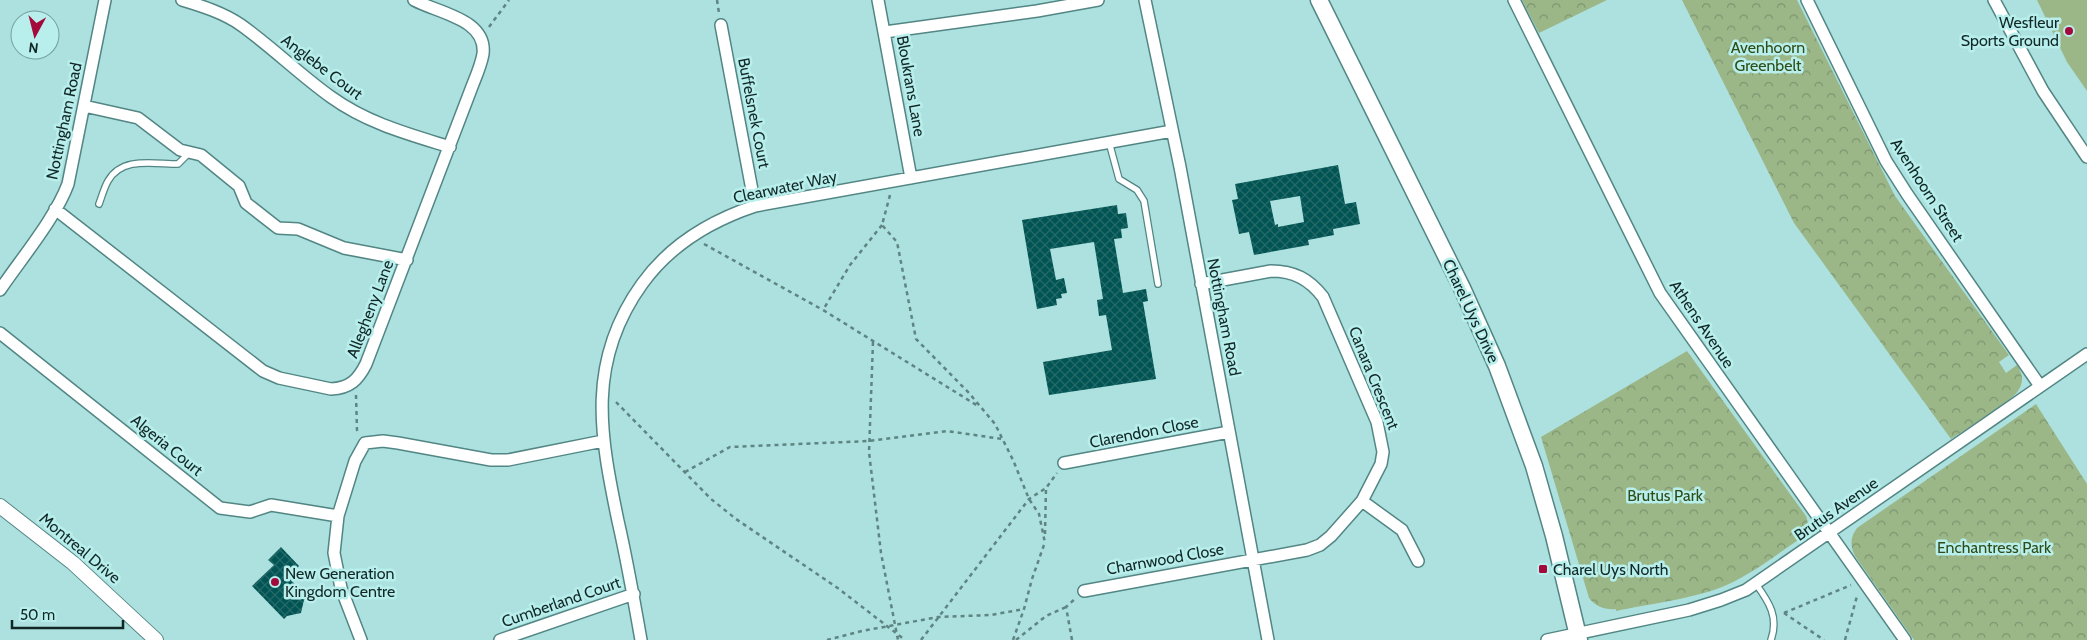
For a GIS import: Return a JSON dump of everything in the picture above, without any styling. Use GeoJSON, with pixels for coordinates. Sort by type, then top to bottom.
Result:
{"type":"FeatureCollection","features":[{"type":"Feature","properties":{"kind":"main road","name":"Charel Uys Drive"},"geometry":{"type":"LineString","coordinates":[[1319,0],[1462,288],[1497,366],[1534,466],[1554,536],[1578,637]]}},
{"type":"Feature","properties":{"kind":"street","name":"Nottingham Road"},"geometry":{"type":"LineString","coordinates":[[0,290],[66,191],[71,176],[105,0]]}},
{"type":"Feature","properties":{"kind":"street","name":"Anglebe Court"},"geometry":{"type":"LineString","coordinates":[[182,0],[208,8],[240,24],[331,97],[358,114],[381,125],[450,147]]}},
{"type":"Feature","properties":{"kind":"street"},"geometry":{"type":"LineString","coordinates":[[414,0],[467,24],[475,29],[481,39]]}},
{"type":"Feature","properties":{"kind":"street","name":"Bloukrans Lane"},"geometry":{"type":"LineString","coordinates":[[878,0],[911,178]]}},
{"type":"Feature","properties":{"kind":"street"},"geometry":{"type":"LineString","coordinates":[[885,32],[1037,11],[1098,0]]}},
{"type":"Feature","properties":{"kind":"street","name":"Nottingham Road"},"geometry":{"type":"LineString","coordinates":[[1145,0],[1172,131],[1268,640]]}},
{"type":"Feature","properties":{"kind":"street","name":"Athens Avenue"},"geometry":{"type":"LineString","coordinates":[[1514,0],[1660,293],[1905,640]]}},
{"type":"Feature","properties":{"kind":"street","name":"Avenhoorn Street"},"geometry":{"type":"LineString","coordinates":[[1807,0],[1886,161],[1906,194],[2040,386]]}},
{"type":"Feature","properties":{"kind":"street"},"geometry":{"type":"LineString","coordinates":[[1994,0],[2038,82],[2087,157]]}},
{"type":"Feature","properties":{"kind":"street","name":"Buffelsnek Court"},"geometry":{"type":"LineString","coordinates":[[721,25],[756,206]]}},
{"type":"Feature","properties":{"kind":"street","name":"Allegheny Lane"},"geometry":{"type":"LineString","coordinates":[[55,209],[263,371],[279,378],[331,389],[339,389],[352,384],[361,375],[366,364],[450,147],[481,62],[483,48],[481,39]]}},
{"type":"Feature","properties":{"kind":"street"},"geometry":{"type":"LineString","coordinates":[[84,106],[138,118],[180,150],[200,155],[239,186],[246,203],[278,228],[298,229],[344,248],[406,260]]}},
{"type":"Feature","properties":{"kind":"street","name":"Clearwater Way"},"geometry":{"type":"LineString","coordinates":[[640,640],[634,594],[603,441],[602,388],[608,351],[627,304],[657,266],[696,233],[721,219],[756,206],[1172,131]]}},
{"type":"Feature","properties":{"kind":"street","name":"Canara Crescent"},"geometry":{"type":"LineString","coordinates":[[1201,284],[1271,271],[1281,271],[1300,276],[1316,288],[1323,297],[1377,422],[1381,437],[1383,452],[1381,464],[1362,501],[1331,536],[1320,545],[1307,550],[1253,560]]}},
{"type":"Feature","properties":{"kind":"street","name":"Algeria Court"},"geometry":{"type":"LineString","coordinates":[[0,333],[220,508],[250,512],[271,505],[338,516]]}},
{"type":"Feature","properties":{"kind":"street","name":"Brutus Avenue"},"geometry":{"type":"LineString","coordinates":[[1547,640],[1578,637],[1689,610],[1730,597],[1756,584],[2087,354]]}},
{"type":"Feature","properties":{"kind":"street","name":"Clarendon Close"},"geometry":{"type":"LineString","coordinates":[[1064,463],[1229,432]]}},
{"type":"Feature","properties":{"kind":"street"},"geometry":{"type":"LineString","coordinates":[[361,640],[338,575],[334,553],[338,516],[354,461],[366,443],[383,441],[491,460],[508,460],[603,441]]}},
{"type":"Feature","properties":{"kind":"street"},"geometry":{"type":"LineString","coordinates":[[1362,501],[1402,530],[1418,561]]}},
{"type":"Feature","properties":{"kind":"street","name":"Montreal Drive"},"geometry":{"type":"LineString","coordinates":[[0,506],[73,563],[156,640]]}},
{"type":"Feature","properties":{"kind":"street","name":"Charnwood Close"},"geometry":{"type":"LineString","coordinates":[[1084,591],[1253,560]]}},
{"type":"Feature","properties":{"kind":"street","name":"Cumberland Court"},"geometry":{"type":"LineString","coordinates":[[500,640],[634,594]]}},
{"type":"Feature","properties":{"kind":"lane"},"geometry":{"type":"LineString","coordinates":[[1110,142],[1119,179],[1136,190],[1144,201],[1158,284]]}},
{"type":"Feature","properties":{"kind":"lane"},"geometry":{"type":"LineString","coordinates":[[99,204],[108,181],[122,168],[139,163],[178,164],[189,153]]}},
{"type":"Feature","properties":{"kind":"lane"},"geometry":{"type":"LineString","coordinates":[[1756,584],[1768,601],[1774,618],[1771,640]]}},
{"type":"Feature","properties":{"kind":"path"},"geometry":{"type":"LineString","coordinates":[[481,39],[509,0]]}},
{"type":"Feature","properties":{"kind":"path"},"geometry":{"type":"LineString","coordinates":[[823,310],[850,265],[882,225],[893,182]]}},
{"type":"Feature","properties":{"kind":"path"},"geometry":{"type":"LineString","coordinates":[[882,225],[897,242],[916,339],[981,407],[994,424],[1029,499],[1039,514],[1045,543]]}},
{"type":"Feature","properties":{"kind":"path"},"geometry":{"type":"LineString","coordinates":[[696,233],[699,241],[823,310],[981,407]]}},
{"type":"Feature","properties":{"kind":"path"},"geometry":{"type":"LineString","coordinates":[[873,342],[869,441],[881,554],[898,640]]}},
{"type":"Feature","properties":{"kind":"path"},"geometry":{"type":"LineString","coordinates":[[352,384],[358,399],[357,430],[366,443]]}},
{"type":"Feature","properties":{"kind":"path"},"geometry":{"type":"LineString","coordinates":[[602,388],[712,499],[736,519],[839,589],[905,640]]}},
{"type":"Feature","properties":{"kind":"path"},"geometry":{"type":"LineString","coordinates":[[685,472],[730,447],[869,441],[946,431],[1002,439]]}},
{"type":"Feature","properties":{"kind":"path"},"geometry":{"type":"LineString","coordinates":[[921,640],[1029,499],[1046,488],[1064,463]]}},
{"type":"Feature","properties":{"kind":"path"},"geometry":{"type":"LineString","coordinates":[[1014,640],[1045,543],[1046,488]]}},
{"type":"Feature","properties":{"kind":"path"},"geometry":{"type":"LineString","coordinates":[[1774,618],[1862,580]]}},
{"type":"Feature","properties":{"kind":"path"},"geometry":{"type":"LineString","coordinates":[[1845,640],[1862,580]]}},
{"type":"Feature","properties":{"kind":"path"},"geometry":{"type":"LineString","coordinates":[[1014,640],[1046,616],[1066,607],[1084,591]]}},
{"type":"Feature","properties":{"kind":"path"},"geometry":{"type":"LineString","coordinates":[[1066,607],[1072,640]]}},
{"type":"Feature","properties":{"kind":"path"},"geometry":{"type":"LineString","coordinates":[[827,640],[896,624],[938,617],[992,615],[1024,609]]}},
{"type":"Feature","properties":{"kind":"path"},"geometry":{"type":"LineString","coordinates":[[1784,613],[1824,640]]}},
{"type":"Feature","properties":{"kind":"green space"},"geometry":{"type":"Polygon","coordinates":[[[1522,0],[1607,0],[1539,33],[1522,0]]]}},
{"type":"Feature","properties":{"kind":"green space","name":"Avenhoorn Greenbelt"},"geometry":{"type":"Polygon","coordinates":[[[1682,0],[1797,0],[1895,196],[2009,355],[1999,362],[2006,373],[2017,365],[2019,368],[2022,375],[2021,384],[2018,391],[2007,402],[1951,439],[1794,223],[1682,0]]]}},
{"type":"Feature","properties":{"kind":"green space","name":"Wesfleur Sports Ground"},"geometry":{"type":"Polygon","coordinates":[[[2037,0],[2087,0],[2087,91],[2067,62],[2037,0]]]}},
{"type":"Feature","properties":{"kind":"green space","name":"Brutus Park"},"geometry":{"type":"Polygon","coordinates":[[[1687,351],[1806,516],[1808,524],[1806,531],[1804,536],[1758,568],[1716,589],[1688,597],[1616,611],[1616,609],[1601,607],[1589,598],[1541,437],[1687,351]]]}},
{"type":"Feature","properties":{"kind":"green space","name":"Enchantress Park"},"geometry":{"type":"Polygon","coordinates":[[[2036,404],[2087,484],[2087,640],[1914,640],[1855,556],[1852,542],[1855,531],[2036,404]]]}},
{"type":"Feature","properties":{"kind":"building"},"geometry":{"type":"Polygon","coordinates":[[[1338,165],[1345,204],[1356,202],[1360,224],[1333,229],[1334,235],[1308,240],[1309,245],[1254,255],[1249,232],[1239,234],[1232,200],[1238,199],[1235,184],[1338,165]],[[1300,196],[1270,201],[1275,225],[1278,224],[1278,227],[1304,222],[1300,196]]]}},
{"type":"Feature","properties":{"kind":"building"},"geometry":{"type":"Polygon","coordinates":[[[1117,205],[1118,214],[1126,213],[1128,228],[1121,229],[1122,238],[1114,239],[1123,293],[1146,289],[1148,301],[1143,302],[1156,379],[1049,395],[1043,362],[1112,350],[1106,315],[1099,316],[1097,300],[1103,299],[1094,242],[1050,249],[1056,280],[1064,278],[1067,293],[1061,294],[1062,298],[1056,299],[1057,305],[1037,309],[1022,220],[1117,205]]]}},
{"type":"Feature","properties":{"kind":"building","name":"New Generation Kingdom Centre"},"geometry":{"type":"Polygon","coordinates":[[[281,547],[299,566],[288,577],[307,597],[304,600],[301,613],[287,616],[284,619],[252,586],[274,565],[268,560],[281,547]]]}},
{"type":"Feature","properties":{"kind":"place","name":"Wesfleur Sports Ground"},"geometry":{"type":"Point","coordinates":[2069,31]}},
{"type":"Feature","properties":{"kind":"place","name":"Charel Uys North"},"geometry":{"type":"Point","coordinates":[1543,569]}},
{"type":"Feature","properties":{"kind":"place","name":"New Generation Kingdom Centre"},"geometry":{"type":"Point","coordinates":[275,582]}}]}
